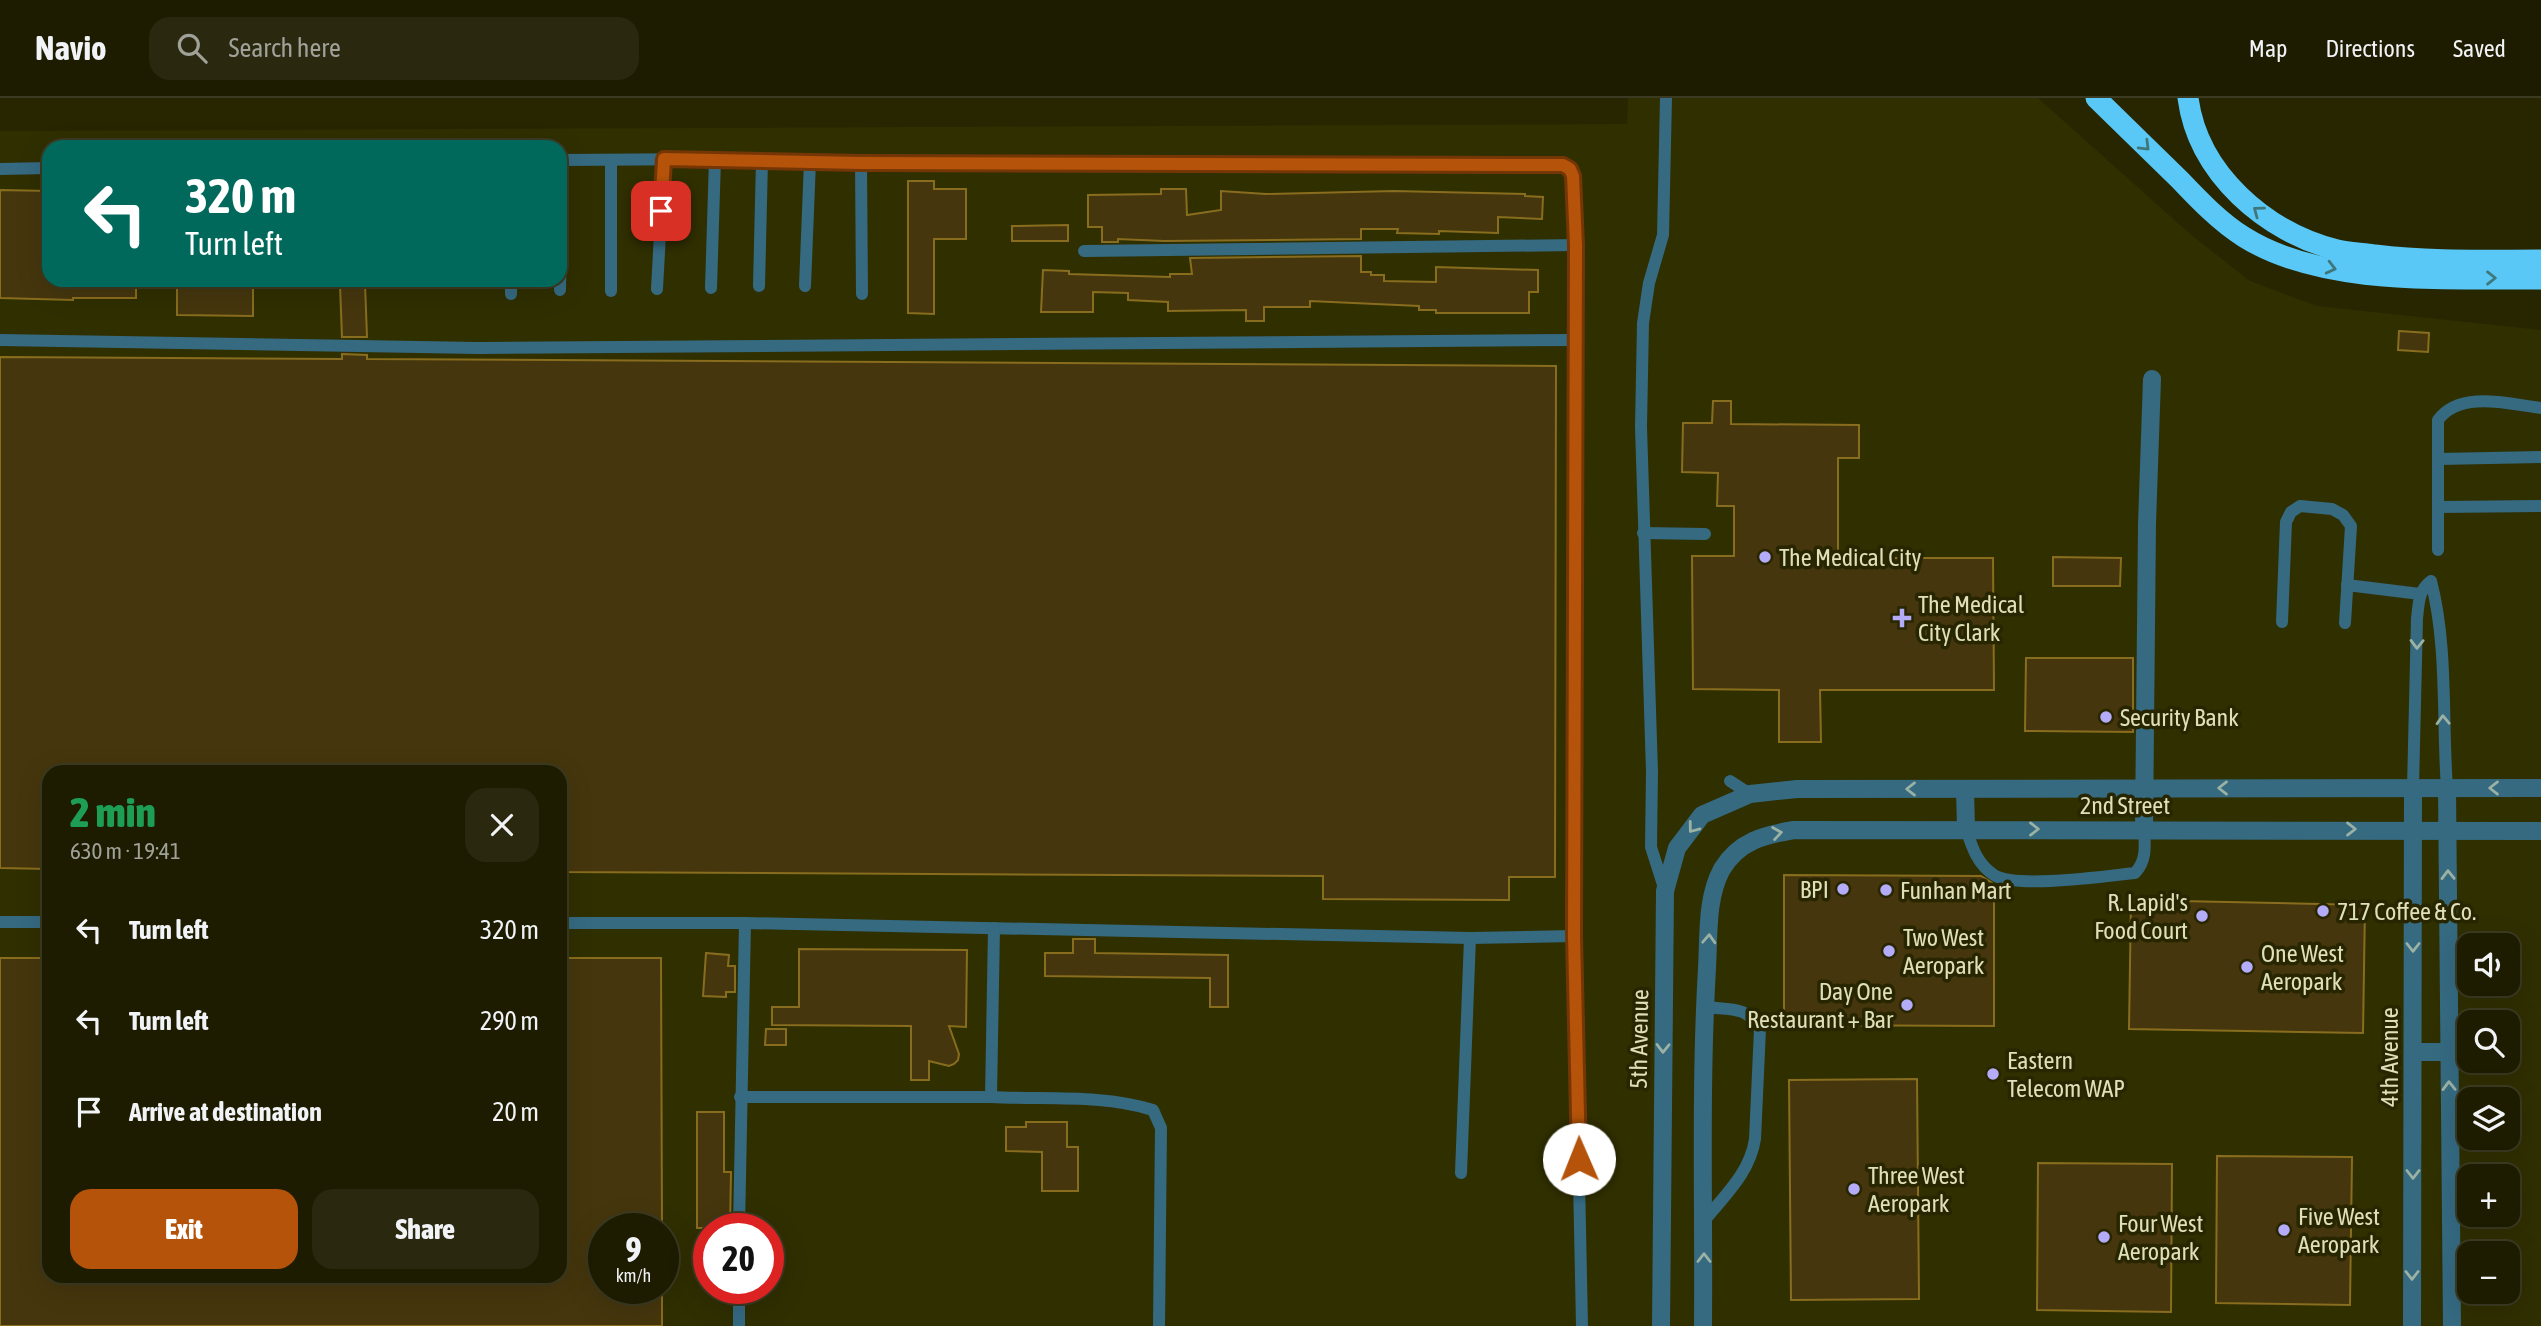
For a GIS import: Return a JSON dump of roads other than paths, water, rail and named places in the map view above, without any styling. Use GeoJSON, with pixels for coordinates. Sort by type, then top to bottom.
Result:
{"type":"FeatureCollection","features":[{"type":"Feature","properties":{"kind":"highway"},"geometry":{"type":"LineString","coordinates":[[2096,98],[2202,203],[2244,237],[2283,255],[2339,271],[2387,276],[2541,279]]}},
{"type":"Feature","properties":{"kind":"highway"},"geometry":{"type":"LineString","coordinates":[[2188,98],[2200,137],[2214,167],[2232,190],[2284,230],[2337,250],[2400,258],[2541,260]]}},
{"type":"Feature","properties":{"kind":"street"},"geometry":{"type":"LineString","coordinates":[[2144,829],[2147,524],[2152,379]]}},
{"type":"Feature","properties":{"kind":"street","name":"4th Avenue"},"geometry":{"type":"LineString","coordinates":[[2412,1326],[2413,788]]}},
{"type":"Feature","properties":{"kind":"street"},"geometry":{"type":"LineString","coordinates":[[2447,788],[2452,1326]]}},
{"type":"Feature","properties":{"kind":"street","name":"2nd Street"},"geometry":{"type":"LineString","coordinates":[[1750,794],[1797,789],[2541,788]]}},
{"type":"Feature","properties":{"kind":"street"},"geometry":{"type":"LineString","coordinates":[[1965,789],[1966,829]]}},
{"type":"Feature","properties":{"kind":"street","name":"5th Avenue"},"geometry":{"type":"LineString","coordinates":[[1661,1326],[1665,891],[1677,848],[1702,815],[1750,794]]}},
{"type":"Feature","properties":{"kind":"street","name":"2nd Street"},"geometry":{"type":"LineString","coordinates":[[1704,1007],[1711,900],[1722,869],[1740,847],[1763,835],[1794,831],[1966,829],[2541,831]]}},
{"type":"Feature","properties":{"kind":"street"},"geometry":{"type":"LineString","coordinates":[[1703,1326],[1704,1007]]}},
{"type":"Feature","properties":{"kind":"street"},"geometry":{"type":"LineString","coordinates":[[2413,1052],[2449,1052]]}},
{"type":"Feature","properties":{"kind":"lane"},"geometry":{"type":"LineString","coordinates":[[1665,891],[1651,847],[1653,772],[1641,427],[1643,323],[1649,283],[1663,235],[1666,98]]}},
{"type":"Feature","properties":{"kind":"lane"},"geometry":{"type":"LineString","coordinates":[[657,289],[664,159]]}},
{"type":"Feature","properties":{"kind":"lane"},"geometry":{"type":"LineString","coordinates":[[710,288],[715,159]]}},
{"type":"Feature","properties":{"kind":"lane"},"geometry":{"type":"LineString","coordinates":[[567,160],[1563,165],[1570,169],[1573,176],[1576,245],[1574,936],[1583,1326]]}},
{"type":"Feature","properties":{"kind":"lane"},"geometry":{"type":"LineString","coordinates":[[611,160],[611,290]]}},
{"type":"Feature","properties":{"kind":"lane"},"geometry":{"type":"LineString","coordinates":[[759,286],[762,160]]}},
{"type":"Feature","properties":{"kind":"lane"},"geometry":{"type":"LineString","coordinates":[[805,286],[810,161]]}},
{"type":"Feature","properties":{"kind":"lane"},"geometry":{"type":"LineString","coordinates":[[861,163],[862,294]]}},
{"type":"Feature","properties":{"kind":"lane"},"geometry":{"type":"LineString","coordinates":[[0,169],[42,168]]}},
{"type":"Feature","properties":{"kind":"lane"},"geometry":{"type":"LineString","coordinates":[[1084,251],[1576,245]]}},
{"type":"Feature","properties":{"kind":"lane"},"geometry":{"type":"LineString","coordinates":[[511,287],[511,294]]}},
{"type":"Feature","properties":{"kind":"lane"},"geometry":{"type":"LineString","coordinates":[[0,340],[478,348],[1575,340]]}},
{"type":"Feature","properties":{"kind":"lane"},"geometry":{"type":"LineString","coordinates":[[2438,550],[2438,421],[2445,410],[2462,403],[2541,408]]}},
{"type":"Feature","properties":{"kind":"lane"},"geometry":{"type":"LineString","coordinates":[[2438,459],[2541,457]]}},
{"type":"Feature","properties":{"kind":"lane"},"geometry":{"type":"LineString","coordinates":[[2282,622],[2286,522],[2291,512],[2300,506],[2332,509],[2343,515],[2351,526],[2345,623]]}},
{"type":"Feature","properties":{"kind":"lane"},"geometry":{"type":"LineString","coordinates":[[2438,507],[2541,506]]}},
{"type":"Feature","properties":{"kind":"lane"},"geometry":{"type":"LineString","coordinates":[[1643,533],[1704,534]]}},
{"type":"Feature","properties":{"kind":"lane"},"geometry":{"type":"LineString","coordinates":[[2413,788],[2417,618],[2420,594],[2423,587],[2431,581],[2442,662],[2447,788]]}},
{"type":"Feature","properties":{"kind":"lane"},"geometry":{"type":"LineString","coordinates":[[2347,585],[2420,594]]}},
{"type":"Feature","properties":{"kind":"lane"},"geometry":{"type":"LineString","coordinates":[[2417,618],[2436,613]]}},
{"type":"Feature","properties":{"kind":"lane"},"geometry":{"type":"LineString","coordinates":[[1730,781],[1750,794]]}},
{"type":"Feature","properties":{"kind":"lane"},"geometry":{"type":"LineString","coordinates":[[1966,829],[1975,857],[1994,875],[2009,881],[2076,879],[2135,873],[2142,866],[2145,855],[2144,829]]}},
{"type":"Feature","properties":{"kind":"lane"},"geometry":{"type":"LineString","coordinates":[[0,922],[42,922]]}},
{"type":"Feature","properties":{"kind":"lane"},"geometry":{"type":"LineString","coordinates":[[567,923],[745,923],[1470,938],[1574,936]]}},
{"type":"Feature","properties":{"kind":"lane"},"geometry":{"type":"LineString","coordinates":[[739,1213],[745,923]]}},
{"type":"Feature","properties":{"kind":"lane"},"geometry":{"type":"LineString","coordinates":[[991,1097],[994,928]]}},
{"type":"Feature","properties":{"kind":"lane"},"geometry":{"type":"LineString","coordinates":[[1461,1173],[1470,938]]}},
{"type":"Feature","properties":{"kind":"lane"},"geometry":{"type":"LineString","coordinates":[[1704,1007],[1746,1012],[1760,1029],[1753,1156],[1746,1170],[1704,1221]]}},
{"type":"Feature","properties":{"kind":"lane"},"geometry":{"type":"LineString","coordinates":[[740,1097],[1070,1098],[1153,1110],[1161,1128],[1159,1326]]}},
{"type":"Feature","properties":{"kind":"lane"},"geometry":{"type":"LineString","coordinates":[[738,1326],[739,1304]]}},
{"type":"Feature","properties":{"kind":"place","name":"The Medical City"},"geometry":{"type":"Point","coordinates":[1765,557]}},
{"type":"Feature","properties":{"kind":"place","name":"The Medical City Clark"},"geometry":{"type":"Point","coordinates":[1902,618]}},
{"type":"Feature","properties":{"kind":"place","name":"Security Bank"},"geometry":{"type":"Point","coordinates":[2106,717]}},
{"type":"Feature","properties":{"kind":"place","name":"BPI"},"geometry":{"type":"Point","coordinates":[1843,889]}},
{"type":"Feature","properties":{"kind":"place","name":"Funhan Mart"},"geometry":{"type":"Point","coordinates":[1886,890]}},
{"type":"Feature","properties":{"kind":"place","name":"717 Coffee & Co."},"geometry":{"type":"Point","coordinates":[2323,911]}},
{"type":"Feature","properties":{"kind":"place","name":"R. Lapid's Food Court"},"geometry":{"type":"Point","coordinates":[2202,916]}},
{"type":"Feature","properties":{"kind":"place","name":"Two West Aeropark"},"geometry":{"type":"Point","coordinates":[1889,951]}},
{"type":"Feature","properties":{"kind":"place","name":"One West Aeropark"},"geometry":{"type":"Point","coordinates":[2247,967]}},
{"type":"Feature","properties":{"kind":"place","name":"Day One Restaurant + Bar"},"geometry":{"type":"Point","coordinates":[1907,1005]}},
{"type":"Feature","properties":{"kind":"place","name":"Eastern Telecom WAP"},"geometry":{"type":"Point","coordinates":[1993,1074]}},
{"type":"Feature","properties":{"kind":"place","name":"Three West Aeropark"},"geometry":{"type":"Point","coordinates":[1854,1189]}},
{"type":"Feature","properties":{"kind":"place","name":"Five West Aeropark"},"geometry":{"type":"Point","coordinates":[2284,1230]}},
{"type":"Feature","properties":{"kind":"place","name":"Four West Aeropark"},"geometry":{"type":"Point","coordinates":[2104,1237]}}]}
